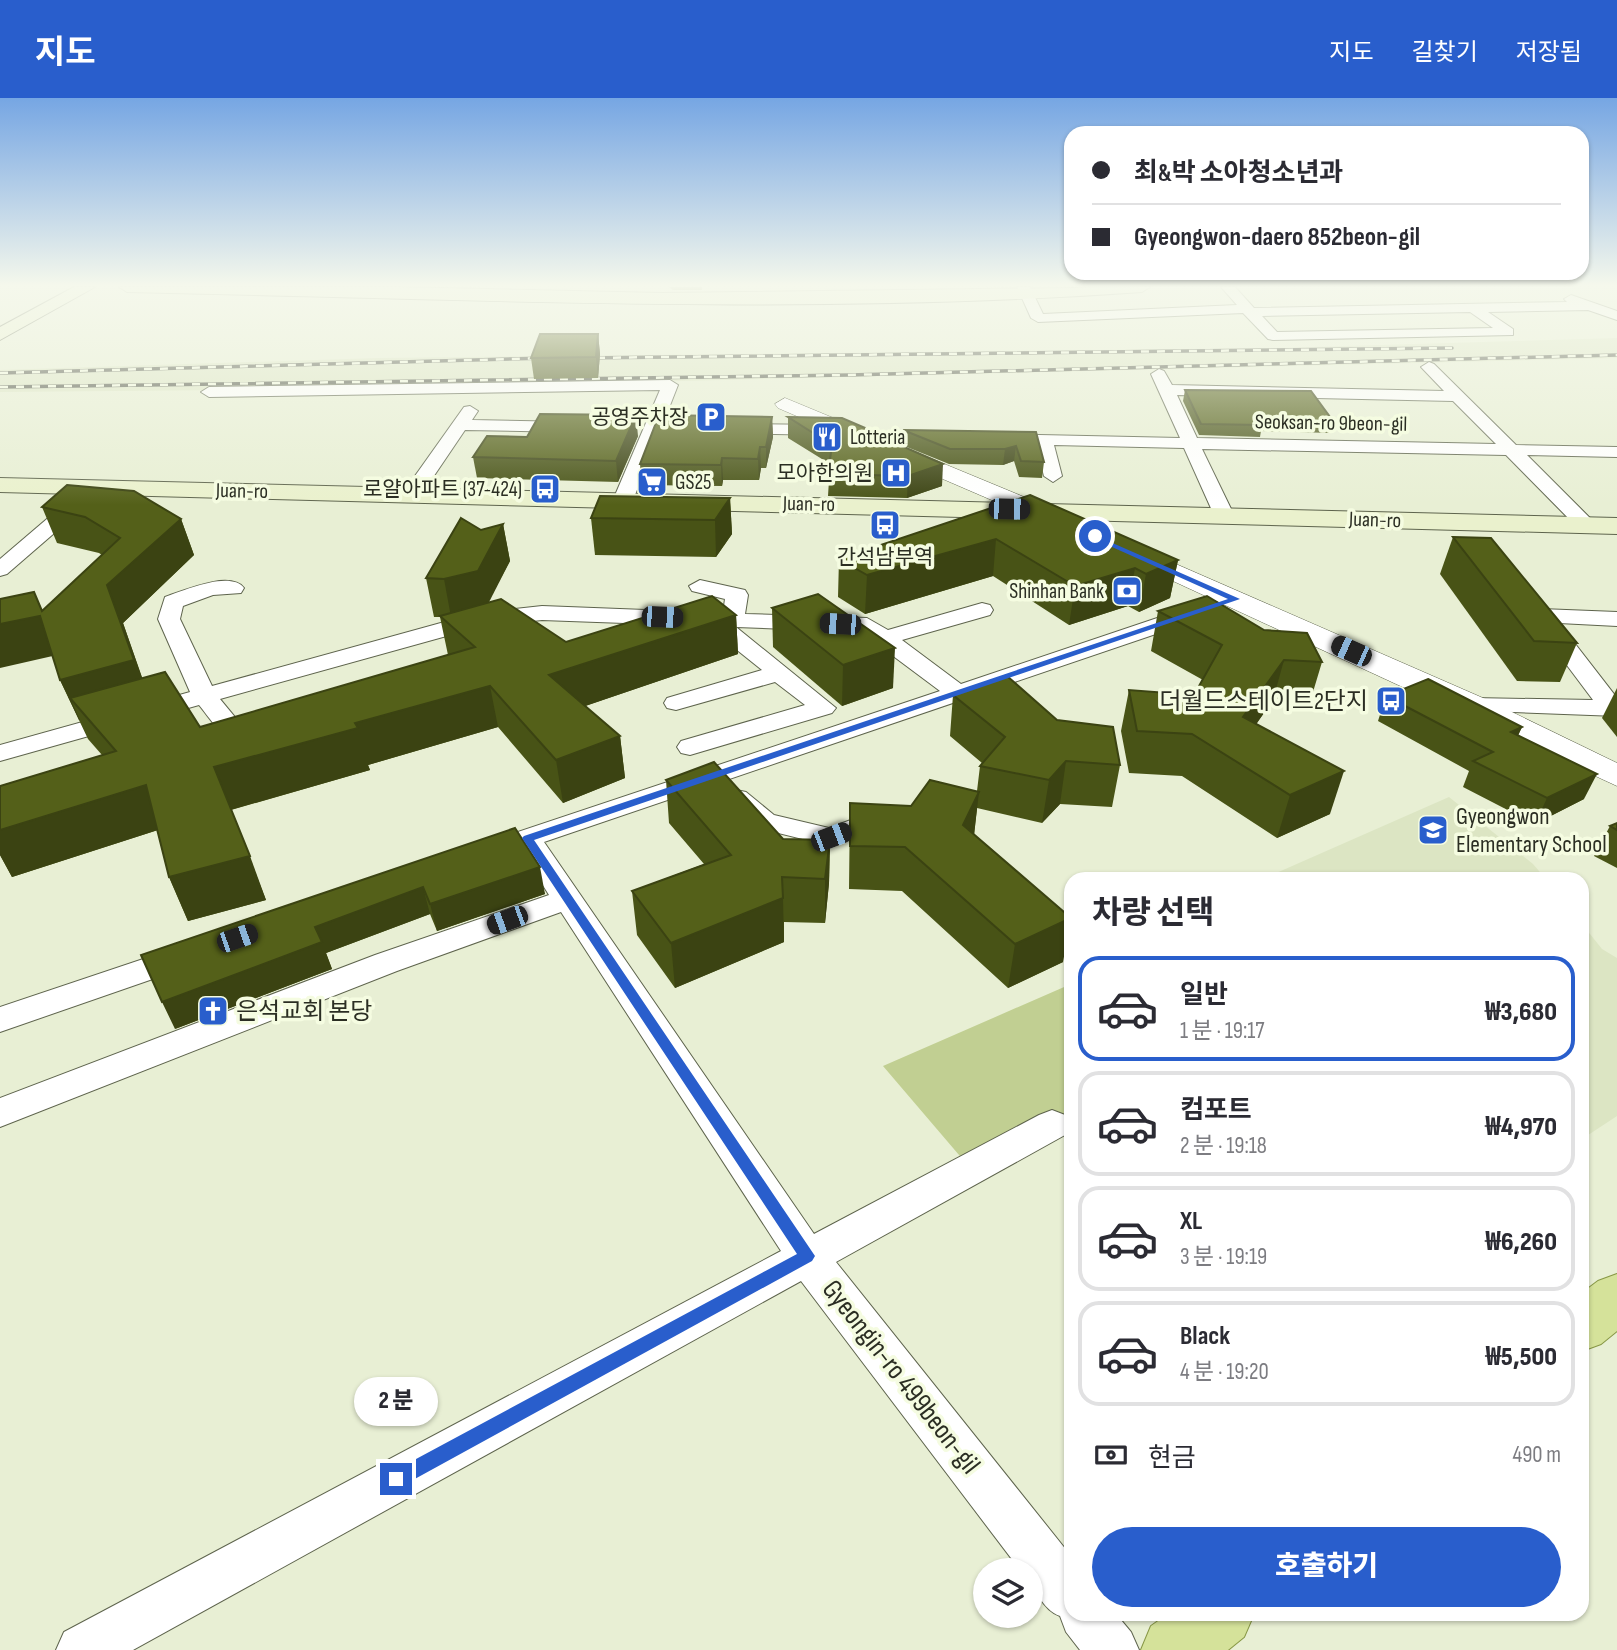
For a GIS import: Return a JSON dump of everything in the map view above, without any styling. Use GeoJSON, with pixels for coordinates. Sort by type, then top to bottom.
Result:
{"type":"FeatureCollection","features":[{"type":"Feature","properties":{"kind":"main road"},"geometry":{"type":"LineString","coordinates":[[0,474],[301,481],[417,494]]}},
{"type":"Feature","properties":{"kind":"main road","name":"Juan-ro"},"geometry":{"type":"LineString","coordinates":[[0,485],[1617,526]]}},
{"type":"Feature","properties":{"kind":"main road"},"geometry":{"type":"LineString","coordinates":[[0,497],[352,504],[417,494]]}},
{"type":"Feature","properties":{"kind":"main road"},"geometry":{"type":"LineString","coordinates":[[1589,1320],[1617,1298]]}},
{"type":"Feature","properties":{"kind":"main road"},"geometry":{"type":"LineString","coordinates":[[1175,1650],[1212,1621]]}},
{"type":"Feature","properties":{"kind":"street"},"geometry":{"type":"LineString","coordinates":[[1429,367],[1586,525]]}},
{"type":"Feature","properties":{"kind":"street"},"geometry":{"type":"LineString","coordinates":[[1224,515],[1163,382],[1458,396]]}},
{"type":"Feature","properties":{"kind":"street"},"geometry":{"type":"LineString","coordinates":[[209,392],[670,385],[623,500]]}},
{"type":"Feature","properties":{"kind":"street"},"geometry":{"type":"LineString","coordinates":[[417,494],[486,388]]}},
{"type":"Feature","properties":{"kind":"street"},"geometry":{"type":"LineString","coordinates":[[785,404],[1037,510],[1472,705],[1617,776]]}},
{"type":"Feature","properties":{"kind":"street"},"geometry":{"type":"LineString","coordinates":[[460,425],[584,427]]}},
{"type":"Feature","properties":{"kind":"street","name":"Seoksan-ro 9beon-gil"},"geometry":{"type":"LineString","coordinates":[[708,429],[970,439],[1617,452]]}},
{"type":"Feature","properties":{"kind":"street"},"geometry":{"type":"LineString","coordinates":[[1044,440],[1053,476]]}},
{"type":"Feature","properties":{"kind":"street"},"geometry":{"type":"LineString","coordinates":[[0,570],[82,499]]}},
{"type":"Feature","properties":{"kind":"street"},"geometry":{"type":"LineString","coordinates":[[700,586],[737,595],[722,618]]}},
{"type":"Feature","properties":{"kind":"street"},"geometry":{"type":"LineString","coordinates":[[233,588],[210,589],[173,602],[169,619],[204,695],[233,732],[284,718]]}},
{"type":"Feature","properties":{"kind":"street"},"geometry":{"type":"LineString","coordinates":[[461,861],[1235,599]]}},
{"type":"Feature","properties":{"kind":"street"},"geometry":{"type":"LineString","coordinates":[[884,638],[982,610]]}},
{"type":"Feature","properties":{"kind":"street"},"geometry":{"type":"LineString","coordinates":[[0,753],[204,695],[359,656],[477,620],[542,613],[867,625],[957,692]]}},
{"type":"Feature","properties":{"kind":"street"},"geometry":{"type":"LineString","coordinates":[[1614,708],[1541,616],[1617,619]]}},
{"type":"Feature","properties":{"kind":"street"},"geometry":{"type":"LineString","coordinates":[[690,747],[823,708],[779,673],[722,618]]}},
{"type":"Feature","properties":{"kind":"street"},"geometry":{"type":"LineString","coordinates":[[676,703],[779,673]]}},
{"type":"Feature","properties":{"kind":"street"},"geometry":{"type":"LineString","coordinates":[[1472,705],[1614,708]]}},
{"type":"Feature","properties":{"kind":"street"},"geometry":{"type":"LineString","coordinates":[[708,776],[764,821],[831,837],[878,819]]}},
{"type":"Feature","properties":{"kind":"street","name":"Gyeongin-ro 499beon-gil"},"geometry":{"type":"LineString","coordinates":[[527,838],[807,1256],[1064,1587]]}},
{"type":"Feature","properties":{"kind":"street"},"geometry":{"type":"LineString","coordinates":[[0,1113],[386,963],[568,899]]}},
{"type":"Feature","properties":{"kind":"street"},"geometry":{"type":"LineString","coordinates":[[0,1020],[211,947]]}},
{"type":"Feature","properties":{"kind":"street"},"geometry":{"type":"LineString","coordinates":[[82,1650],[1052,1125]]}},
{"type":"Feature","properties":{"kind":"street"},"geometry":{"type":"LineString","coordinates":[[1090,1621],[1113,1650]]}},
{"type":"Feature","properties":{"kind":"shaded area"},"geometry":{"type":"Polygon","coordinates":[[[333,359],[1559,359],[358,389],[0,392],[0,370],[333,359]]]}},
{"type":"Feature","properties":{"kind":"shaded area","name":"Gyeongwon Elementary School"},"geometry":{"type":"Polygon","coordinates":[[[1449,797],[1540,872],[1279,872],[1449,797]]]}},
{"type":"Feature","properties":{"kind":"shaded area","name":"Gyeongwon Elementary School"},"geometry":{"type":"Polygon","coordinates":[[[1589,933],[1602,949],[1617,958],[1617,1116],[1589,1134],[1589,933]]]}},
{"type":"Feature","properties":{"kind":"green space"},"geometry":{"type":"Polygon","coordinates":[[[1064,987],[1064,1127],[1050,1113],[965,1162],[883,1066],[1064,987]]]}},
{"type":"Feature","properties":{"kind":"building"},"geometry":{"type":"Polygon","coordinates":[[[1185,390],[1311,391],[1333,421],[1259,420],[1262,425],[1201,424],[1185,390]]]}},
{"type":"Feature","properties":{"kind":"building"},"geometry":{"type":"Polygon","coordinates":[[[540,414],[636,415],[616,461],[473,457],[487,436],[527,437],[540,414]]]}},
{"type":"Feature","properties":{"kind":"building"},"geometry":{"type":"Polygon","coordinates":[[[659,415],[772,417],[766,447],[760,447],[758,459],[722,458],[721,465],[640,464],[659,415]]]}},
{"type":"Feature","properties":{"kind":"building"},"geometry":{"type":"Polygon","coordinates":[[[788,417],[842,418],[943,464],[908,476],[828,474],[832,445],[788,417]]]}},
{"type":"Feature","properties":{"kind":"building"},"geometry":{"type":"Polygon","coordinates":[[[903,430],[1036,432],[1044,462],[1021,461],[1016,446],[1005,449],[950,449],[903,430]]]}},
{"type":"Feature","properties":{"kind":"building"},"geometry":{"type":"Polygon","coordinates":[[[67,485],[134,491],[181,519],[107,585],[134,660],[60,680],[40,616],[0,624],[0,599],[34,592],[42,611],[120,538],[85,517],[42,507],[67,485]]]}},
{"type":"Feature","properties":{"kind":"building"},"geometry":{"type":"Polygon","coordinates":[[[1030,495],[1178,560],[1146,574],[1135,568],[1075,586],[996,539],[867,575],[839,559],[1030,495]]]}},
{"type":"Feature","properties":{"kind":"building"},"geometry":{"type":"Polygon","coordinates":[[[600,496],[730,498],[715,520],[591,518],[600,496]]]}},
{"type":"Feature","properties":{"kind":"building"},"geometry":{"type":"Polygon","coordinates":[[[461,518],[481,530],[503,524],[478,571],[444,579],[426,578],[461,518]]]}},
{"type":"Feature","properties":{"kind":"building"},"geometry":{"type":"Polygon","coordinates":[[[1453,537],[1491,538],[1577,643],[1534,641],[1453,537]]]}},
{"type":"Feature","properties":{"kind":"building"},"geometry":{"type":"Polygon","coordinates":[[[818,594],[895,648],[843,665],[772,608],[818,594]]]}},
{"type":"Feature","properties":{"kind":"building"},"geometry":{"type":"Polygon","coordinates":[[[712,596],[736,615],[549,675],[620,736],[556,760],[490,686],[355,723],[358,728],[214,767],[250,856],[169,877],[146,785],[0,830],[0,786],[116,751],[70,698],[165,672],[200,727],[475,647],[440,616],[501,599],[566,642],[712,596]]]}},
{"type":"Feature","properties":{"kind":"building"},"geometry":{"type":"Polygon","coordinates":[[[1207,596],[1264,630],[1307,633],[1322,662],[1284,660],[1243,717],[1344,771],[1290,795],[1192,734],[1137,731],[1129,690],[1194,695],[1222,645],[1158,611],[1207,596]]]}},
{"type":"Feature","properties":{"kind":"building"},"geometry":{"type":"Polygon","coordinates":[[[1007,676],[1057,720],[1113,727],[1120,765],[1066,761],[1049,780],[980,766],[1005,737],[953,695],[1007,676]]]}},
{"type":"Feature","properties":{"kind":"building"},"geometry":{"type":"Polygon","coordinates":[[[1428,679],[1522,727],[1511,732],[1597,774],[1547,798],[1473,761],[1493,752],[1386,696],[1428,679]]]}},
{"type":"Feature","properties":{"kind":"building"},"geometry":{"type":"Polygon","coordinates":[[[714,762],[783,839],[830,840],[825,879],[782,877],[783,898],[671,943],[632,891],[731,855],[666,780],[714,762]]]}},
{"type":"Feature","properties":{"kind":"building"},"geometry":{"type":"Polygon","coordinates":[[[930,780],[979,792],[963,825],[1064,912],[1064,921],[1015,944],[905,847],[850,846],[850,803],[911,806],[930,780]]]}},
{"type":"Feature","properties":{"kind":"building"},"geometry":{"type":"Polygon","coordinates":[[[515,828],[540,867],[430,904],[423,887],[315,927],[322,942],[162,1002],[141,955],[515,828]]]}},
{"type":"Feature","properties":{"kind":"railway"},"geometry":{"type":"LineString","coordinates":[[0,373],[497,359]]}},
{"type":"Feature","properties":{"kind":"railway"},"geometry":{"type":"LineString","coordinates":[[0,387],[849,375],[1447,359]]}},
{"type":"Feature","properties":{"kind":"place","name":"공영주차장"},"geometry":{"type":"Point","coordinates":[711,417]}},
{"type":"Feature","properties":{"kind":"place","name":"Lotteria"},"geometry":{"type":"Point","coordinates":[827,437]}},
{"type":"Feature","properties":{"kind":"place","name":"모아한의원"},"geometry":{"type":"Point","coordinates":[896,473]}},
{"type":"Feature","properties":{"kind":"place","name":"GS25"},"geometry":{"type":"Point","coordinates":[652,482]}},
{"type":"Feature","properties":{"kind":"place","name":"로얄아파트 (37-424)"},"geometry":{"type":"Point","coordinates":[545,489]}},
{"type":"Feature","properties":{"kind":"place","name":"간석남부역"},"geometry":{"type":"Point","coordinates":[885,525]}},
{"type":"Feature","properties":{"kind":"place","name":"Shinhan Bank"},"geometry":{"type":"Point","coordinates":[1127,591]}},
{"type":"Feature","properties":{"kind":"place","name":"더월드스테이트2단지"},"geometry":{"type":"Point","coordinates":[1391,701]}},
{"type":"Feature","properties":{"kind":"place","name":"Gyeongwon Elementary School"},"geometry":{"type":"Point","coordinates":[1433,830]}},
{"type":"Feature","properties":{"kind":"place","name":"은석교회 본당"},"geometry":{"type":"Point","coordinates":[213,1011]}},
{"type":"Feature","properties":{"kind":"route"},"geometry":{"type":"LineString","coordinates":[[396,1479],[807,1256],[527,838],[1235,599],[1095,536]]}}]}
